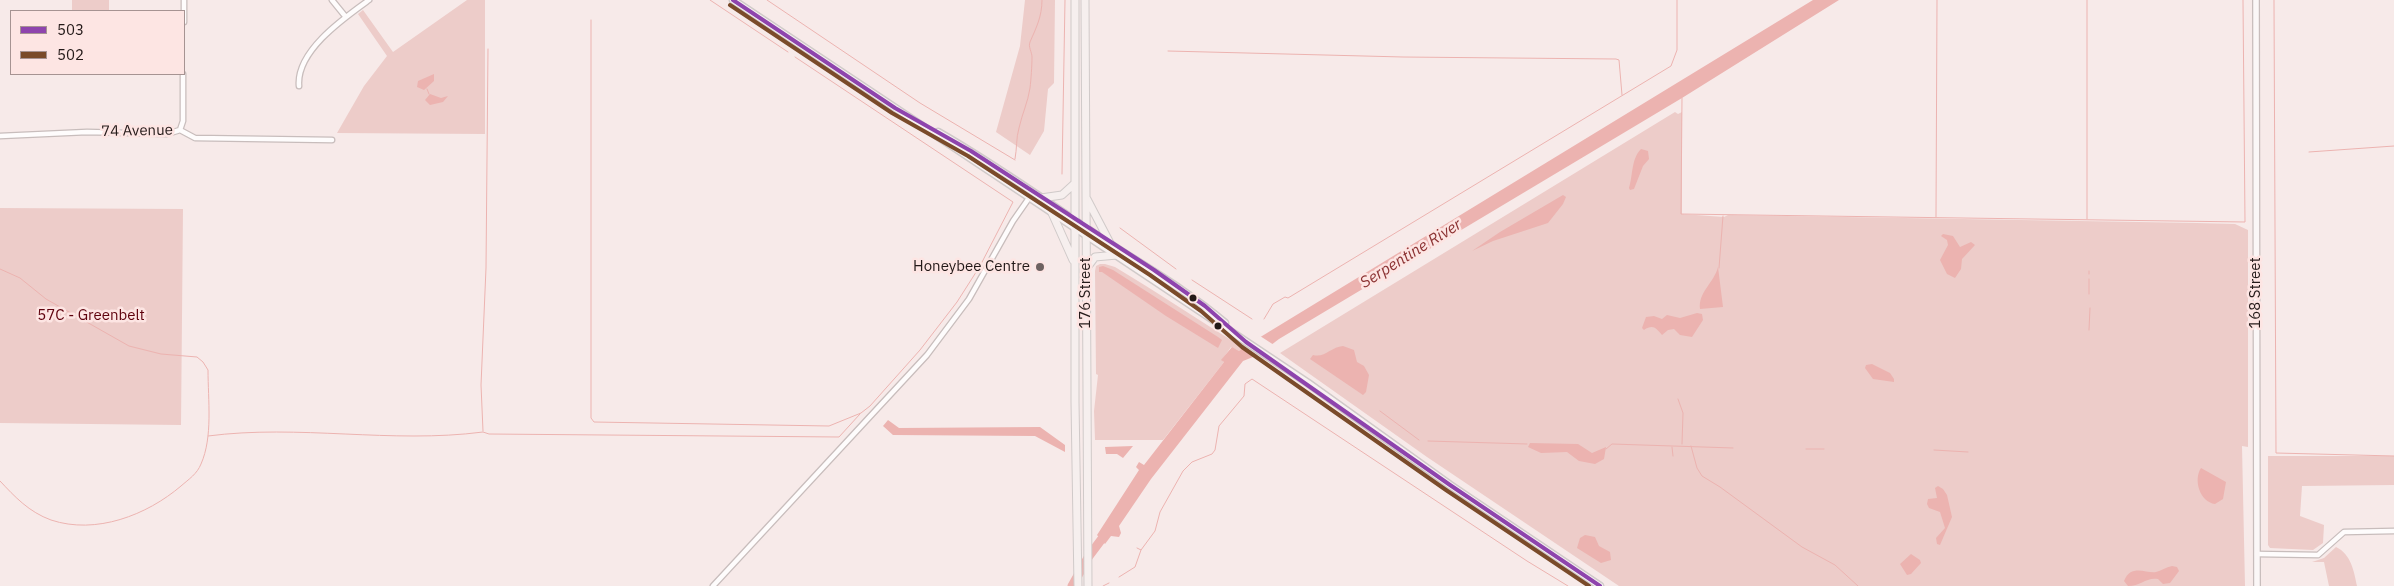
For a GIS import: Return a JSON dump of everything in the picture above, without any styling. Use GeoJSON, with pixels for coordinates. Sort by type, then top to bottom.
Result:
{"type":"FeatureCollection","features":[{"type":"Feature","properties":{"kind":"highway","name":"176 Street"},"geometry":{"type":"LineString","coordinates":[[1074,0],[1074,263],[1078,586]]}},
{"type":"Feature","properties":{"kind":"highway","name":"176 Street"},"geometry":{"type":"LineString","coordinates":[[1085,0],[1088,586]]}},
{"type":"Feature","properties":{"kind":"highway"},"geometry":{"type":"LineString","coordinates":[[1041,198],[1062,195],[1074,184]]}},
{"type":"Feature","properties":{"kind":"highway"},"geometry":{"type":"LineString","coordinates":[[1086,197],[1110,243]]}},
{"type":"Feature","properties":{"kind":"highway"},"geometry":{"type":"LineString","coordinates":[[1052,213],[1074,263]]}},
{"type":"Feature","properties":{"kind":"highway"},"geometry":{"type":"LineString","coordinates":[[1086,270],[1095,257],[1116,255]]}},
{"type":"Feature","properties":{"kind":"main road"},"geometry":{"type":"LineString","coordinates":[[733,0],[1029,198],[1052,213],[1074,223]]}},
{"type":"Feature","properties":{"kind":"main road","name":"168 Street"},"geometry":{"type":"LineString","coordinates":[[2256,0],[2257,586]]}},
{"type":"Feature","properties":{"kind":"main road"},"geometry":{"type":"LineString","coordinates":[[895,108],[971,151],[1041,198],[1116,255],[1269,357],[1450,485],[1600,586]]}},
{"type":"Feature","properties":{"kind":"main road"},"geometry":{"type":"LineString","coordinates":[[963,154],[991,168],[1074,223]]}},
{"type":"Feature","properties":{"kind":"main road"},"geometry":{"type":"LineString","coordinates":[[1086,232],[1110,243],[1205,306],[1246,342]]}},
{"type":"Feature","properties":{"kind":"street"},"geometry":{"type":"LineString","coordinates":[[332,0],[345,16]]}},
{"type":"Feature","properties":{"kind":"street"},"geometry":{"type":"LineString","coordinates":[[299,86],[299,75],[312,51],[324,36],[345,16],[369,0]]}},
{"type":"Feature","properties":{"kind":"street"},"geometry":{"type":"LineString","coordinates":[[180,130],[183,122],[183,75]]}},
{"type":"Feature","properties":{"kind":"street","name":"74 Avenue"},"geometry":{"type":"LineString","coordinates":[[0,136],[87,132],[167,134],[180,130],[195,138],[332,140]]}},
{"type":"Feature","properties":{"kind":"street"},"geometry":{"type":"LineString","coordinates":[[713,586],[927,356],[969,299],[1013,221],[1029,198]]}},
{"type":"Feature","properties":{"kind":"street"},"geometry":{"type":"LineString","coordinates":[[2257,554],[2313,555],[2321,553],[2344,532],[2394,531]]}},
{"type":"Feature","properties":{"kind":"green space"},"geometry":{"type":"Polygon","coordinates":[[[72,0],[109,0],[109,10],[72,10],[72,0]]]}},
{"type":"Feature","properties":{"kind":"green space"},"geometry":{"type":"Polygon","coordinates":[[[467,0],[485,0],[485,134],[337,133],[364,86],[387,56],[358,14],[363,10],[393,52],[467,0]]]}},
{"type":"Feature","properties":{"kind":"green space"},"geometry":{"type":"Polygon","coordinates":[[[1025,0],[1055,0],[1054,83],[1048,89],[1044,131],[1030,155],[996,132],[1020,46],[1025,0]]]}},
{"type":"Feature","properties":{"kind":"green space"},"geometry":{"type":"Polygon","coordinates":[[[1675,112],[1678,114],[1682,112],[1682,214],[1724,217],[1728,215],[2235,224],[2248,230],[2248,447],[2242,446],[2245,586],[1619,586],[1427,457],[1280,353],[1675,112]]]}},
{"type":"Feature","properties":{"kind":"green space","name":"57C - Greenbelt"},"geometry":{"type":"Polygon","coordinates":[[[0,208],[183,209],[181,425],[0,423],[0,208]]]}},
{"type":"Feature","properties":{"kind":"green space"},"geometry":{"type":"Polygon","coordinates":[[[1100,264],[1115,267],[1244,348],[1239,351],[1231,347],[1222,360],[1224,362],[1163,440],[1095,440],[1094,411],[1098,375],[1096,374],[1095,271],[1096,266],[1100,264]]]}},
{"type":"Feature","properties":{"kind":"green space"},"geometry":{"type":"Polygon","coordinates":[[[2268,456],[2394,456],[2394,485],[2302,486],[2300,516],[2324,525],[2323,543],[2313,550],[2270,548],[2268,545],[2268,456]]]}},
{"type":"Feature","properties":{"kind":"green space"},"geometry":{"type":"Polygon","coordinates":[[[2336,547],[2348,558],[2357,586],[2329,586],[2324,562],[2312,562],[2324,558],[2336,547]]]}},
{"type":"Feature","properties":{"kind":"water"},"geometry":{"type":"Polygon","coordinates":[[[1813,0],[1839,0],[1682,98],[1279,339],[1258,355],[1243,361],[1151,479],[1119,526],[1121,533],[1119,537],[1111,536],[1105,544],[1097,535],[1139,470],[1136,467],[1139,462],[1144,465],[1224,362],[1221,360],[1232,347],[1239,351],[1813,0]]]}},
{"type":"Feature","properties":{"kind":"water"},"geometry":{"type":"Polygon","coordinates":[[[434,74],[434,81],[424,90],[417,87],[418,81],[434,74]]]}},
{"type":"Feature","properties":{"kind":"water"},"geometry":{"type":"Polygon","coordinates":[[[430,94],[441,98],[448,96],[443,102],[430,105],[425,100],[430,94]]]}},
{"type":"Feature","properties":{"kind":"water"},"geometry":{"type":"Polygon","coordinates":[[[1641,149],[1648,151],[1649,159],[1643,166],[1634,189],[1630,190],[1635,158],[1641,149]]]}},
{"type":"Feature","properties":{"kind":"water"},"geometry":{"type":"Polygon","coordinates":[[[1563,195],[1566,197],[1563,204],[1548,223],[1493,241],[1472,251],[1500,232],[1563,195]]]}},
{"type":"Feature","properties":{"kind":"water"},"geometry":{"type":"Polygon","coordinates":[[[1943,234],[1953,236],[1960,247],[1971,242],[1975,245],[1962,259],[1961,269],[1955,278],[1947,274],[1940,260],[1948,245],[1947,240],[1941,236],[1943,234]]]}},
{"type":"Feature","properties":{"kind":"water"},"geometry":{"type":"Polygon","coordinates":[[[1103,266],[1113,270],[1218,337],[1222,340],[1218,348],[1166,316],[1102,272],[1099,272],[1099,267],[1103,266]]]}},
{"type":"Feature","properties":{"kind":"water"},"geometry":{"type":"Polygon","coordinates":[[[1718,267],[1723,307],[1700,309],[1701,298],[1718,267]]]}},
{"type":"Feature","properties":{"kind":"water"},"geometry":{"type":"Polygon","coordinates":[[[1697,313],[1702,314],[1703,320],[1692,337],[1680,335],[1674,329],[1668,330],[1662,335],[1654,328],[1650,327],[1644,330],[1642,328],[1646,317],[1654,316],[1662,319],[1667,315],[1680,318],[1697,313]]]}},
{"type":"Feature","properties":{"kind":"water"},"geometry":{"type":"Polygon","coordinates":[[[1343,346],[1354,350],[1357,362],[1364,366],[1369,375],[1366,392],[1363,395],[1310,359],[1313,355],[1325,354],[1343,346]]]}},
{"type":"Feature","properties":{"kind":"water"},"geometry":{"type":"Polygon","coordinates":[[[1872,364],[1890,373],[1894,382],[1873,379],[1865,368],[1866,365],[1872,364]]]}},
{"type":"Feature","properties":{"kind":"water"},"geometry":{"type":"Polygon","coordinates":[[[888,420],[899,428],[1040,427],[1065,445],[1065,452],[1035,436],[893,435],[883,426],[888,420]]]}},
{"type":"Feature","properties":{"kind":"water"},"geometry":{"type":"Polygon","coordinates":[[[1530,443],[1578,444],[1592,453],[1606,447],[1604,459],[1595,464],[1579,461],[1567,452],[1541,453],[1528,447],[1530,443]]]}},
{"type":"Feature","properties":{"kind":"water"},"geometry":{"type":"Polygon","coordinates":[[[1133,446],[1123,458],[1117,454],[1106,454],[1105,447],[1133,446]]]}},
{"type":"Feature","properties":{"kind":"water"},"geometry":{"type":"Polygon","coordinates":[[[2201,468],[2226,482],[2223,499],[2215,504],[2205,499],[2199,490],[2198,478],[2201,468]]]}},
{"type":"Feature","properties":{"kind":"water"},"geometry":{"type":"Polygon","coordinates":[[[1938,486],[1947,495],[1952,517],[1940,545],[1937,544],[1936,538],[1945,528],[1940,512],[1929,508],[1927,504],[1928,499],[1937,498],[1935,488],[1938,486]]]}},
{"type":"Feature","properties":{"kind":"water"},"geometry":{"type":"Polygon","coordinates":[[[1585,535],[1595,537],[1599,546],[1610,552],[1611,560],[1601,563],[1577,548],[1580,538],[1585,535]]]}},
{"type":"Feature","properties":{"kind":"water"},"geometry":{"type":"Polygon","coordinates":[[[1911,554],[1920,560],[1921,563],[1911,574],[1907,575],[1900,564],[1911,554]]]}},
{"type":"Feature","properties":{"kind":"water"},"geometry":{"type":"Polygon","coordinates":[[[2172,566],[2177,567],[2179,571],[2170,583],[2163,584],[2158,579],[2154,579],[2128,586],[2124,581],[2131,572],[2139,570],[2156,572],[2172,566]]]}},
{"type":"Feature","properties":{"kind":"pier"},"geometry":{"type":"Polygon","coordinates":[[[1260,336],[1274,345],[1260,357],[1243,346],[1260,336]]]}},
{"type":"Feature","properties":{"kind":"waterway"},"geometry":{"type":"LineString","coordinates":[[710,0],[788,52]]}},
{"type":"Feature","properties":{"kind":"waterway"},"geometry":{"type":"LineString","coordinates":[[767,0],[920,103],[1015,160]]}},
{"type":"Feature","properties":{"kind":"waterway"},"geometry":{"type":"LineString","coordinates":[[1015,159],[1018,132],[1030,88],[1032,57],[1030,44],[1040,17],[1042,0]]}},
{"type":"Feature","properties":{"kind":"waterway"},"geometry":{"type":"LineString","coordinates":[[1062,174],[1065,0]]}},
{"type":"Feature","properties":{"kind":"waterway"},"geometry":{"type":"LineString","coordinates":[[1264,319],[1273,304],[1285,297],[1288,298],[1671,66],[1677,50],[1677,0]]}},
{"type":"Feature","properties":{"kind":"waterway"},"geometry":{"type":"LineString","coordinates":[[1936,217],[1937,0]]}},
{"type":"Feature","properties":{"kind":"waterway"},"geometry":{"type":"LineString","coordinates":[[2087,0],[2087,219]]}},
{"type":"Feature","properties":{"kind":"waterway"},"geometry":{"type":"LineString","coordinates":[[1682,98],[1681,214],[2245,222],[2243,0]]}},
{"type":"Feature","properties":{"kind":"waterway"},"geometry":{"type":"LineString","coordinates":[[2274,0],[2276,453],[2394,456]]}},
{"type":"Feature","properties":{"kind":"waterway"},"geometry":{"type":"LineString","coordinates":[[591,20],[591,418],[594,422],[829,426],[861,413],[870,406],[920,350],[957,302],[980,266],[1013,202],[795,57]]}},
{"type":"Feature","properties":{"kind":"waterway"},"geometry":{"type":"LineString","coordinates":[[483,431],[481,385],[486,268],[488,49]]}},
{"type":"Feature","properties":{"kind":"waterway"},"geometry":{"type":"LineString","coordinates":[[1168,51],[1403,57],[1616,59],[1619,60],[1622,95]]}},
{"type":"Feature","properties":{"kind":"waterway"},"geometry":{"type":"LineString","coordinates":[[427,89],[429,94]]}},
{"type":"Feature","properties":{"kind":"waterway"},"geometry":{"type":"LineString","coordinates":[[2309,152],[2394,146]]}},
{"type":"Feature","properties":{"kind":"waterway"},"geometry":{"type":"LineString","coordinates":[[1719,268],[1723,216]]}},
{"type":"Feature","properties":{"kind":"waterway"},"geometry":{"type":"LineString","coordinates":[[1120,228],[1176,269]]}},
{"type":"Feature","properties":{"kind":"waterway"},"geometry":{"type":"LineString","coordinates":[[0,269],[20,278],[46,299],[129,346],[161,354],[197,357],[208,370],[209,418],[205,453],[195,474],[153,506],[120,520],[86,525],[68,524],[51,520],[29,508],[0,481]]}},
{"type":"Feature","properties":{"kind":"waterway"},"geometry":{"type":"LineString","coordinates":[[2089,279],[2089,294]]}},
{"type":"Feature","properties":{"kind":"waterway"},"geometry":{"type":"LineString","coordinates":[[1192,280],[1252,319]]}},
{"type":"Feature","properties":{"kind":"waterway"},"geometry":{"type":"LineString","coordinates":[[2089,330],[2090,308]]}},
{"type":"Feature","properties":{"kind":"waterway"},"geometry":{"type":"LineString","coordinates":[[1137,548],[1141,550],[1155,531],[1160,512],[1183,471],[1192,462],[1212,454],[1215,450],[1219,426],[1244,396],[1245,384],[1252,379],[1527,561],[1568,586]]}},
{"type":"Feature","properties":{"kind":"waterway"},"geometry":{"type":"LineString","coordinates":[[1678,399],[1683,413],[1682,444]]}},
{"type":"Feature","properties":{"kind":"waterway"},"geometry":{"type":"LineString","coordinates":[[1380,411],[1419,440]]}},
{"type":"Feature","properties":{"kind":"waterway"},"geometry":{"type":"LineString","coordinates":[[208,436],[276,432],[414,436],[483,432],[489,434],[839,437],[860,414]]}},
{"type":"Feature","properties":{"kind":"waterway"},"geometry":{"type":"LineString","coordinates":[[1428,441],[1527,444]]}},
{"type":"Feature","properties":{"kind":"waterway"},"geometry":{"type":"LineString","coordinates":[[1606,449],[1612,444],[1733,448]]}},
{"type":"Feature","properties":{"kind":"waterway"},"geometry":{"type":"LineString","coordinates":[[1691,446],[1697,468],[1702,476],[1802,547],[1835,565],[1858,586]]}},
{"type":"Feature","properties":{"kind":"waterway"},"geometry":{"type":"LineString","coordinates":[[1672,447],[1673,456]]}},
{"type":"Feature","properties":{"kind":"waterway"},"geometry":{"type":"LineString","coordinates":[[1806,449],[1824,449]]}},
{"type":"Feature","properties":{"kind":"waterway"},"geometry":{"type":"LineString","coordinates":[[1934,450],[1968,452]]}},
{"type":"Feature","properties":{"kind":"waterway","name":"Serpentine River"},"geometry":{"type":"LineString","coordinates":[[1072,586],[1089,556],[1107,532]]}},
{"type":"Feature","properties":{"kind":"waterway"},"geometry":{"type":"LineString","coordinates":[[1119,577],[1135,567],[1141,550]]}},
{"type":"Feature","properties":{"kind":"waterway"},"geometry":{"type":"LineString","coordinates":[[1103,586],[1109,583]]}},
{"type":"Feature","properties":{"kind":"transit line","name":"503"},"geometry":{"type":"LineString","coordinates":[[733,0],[895,108],[971,151],[1154,270],[1205,306],[1246,342],[1450,485],[1600,586]]}},
{"type":"Feature","properties":{"kind":"transit line","name":"502"},"geometry":{"type":"LineString","coordinates":[[730,5],[892,113],[968,156],[1150,275],[1201,311],[1242,347],[1446,490],[1589,586]]}},
{"type":"Feature","properties":{"kind":"place","name":"Honeybee Centre"},"geometry":{"type":"Point","coordinates":[1040,267]}}]}
